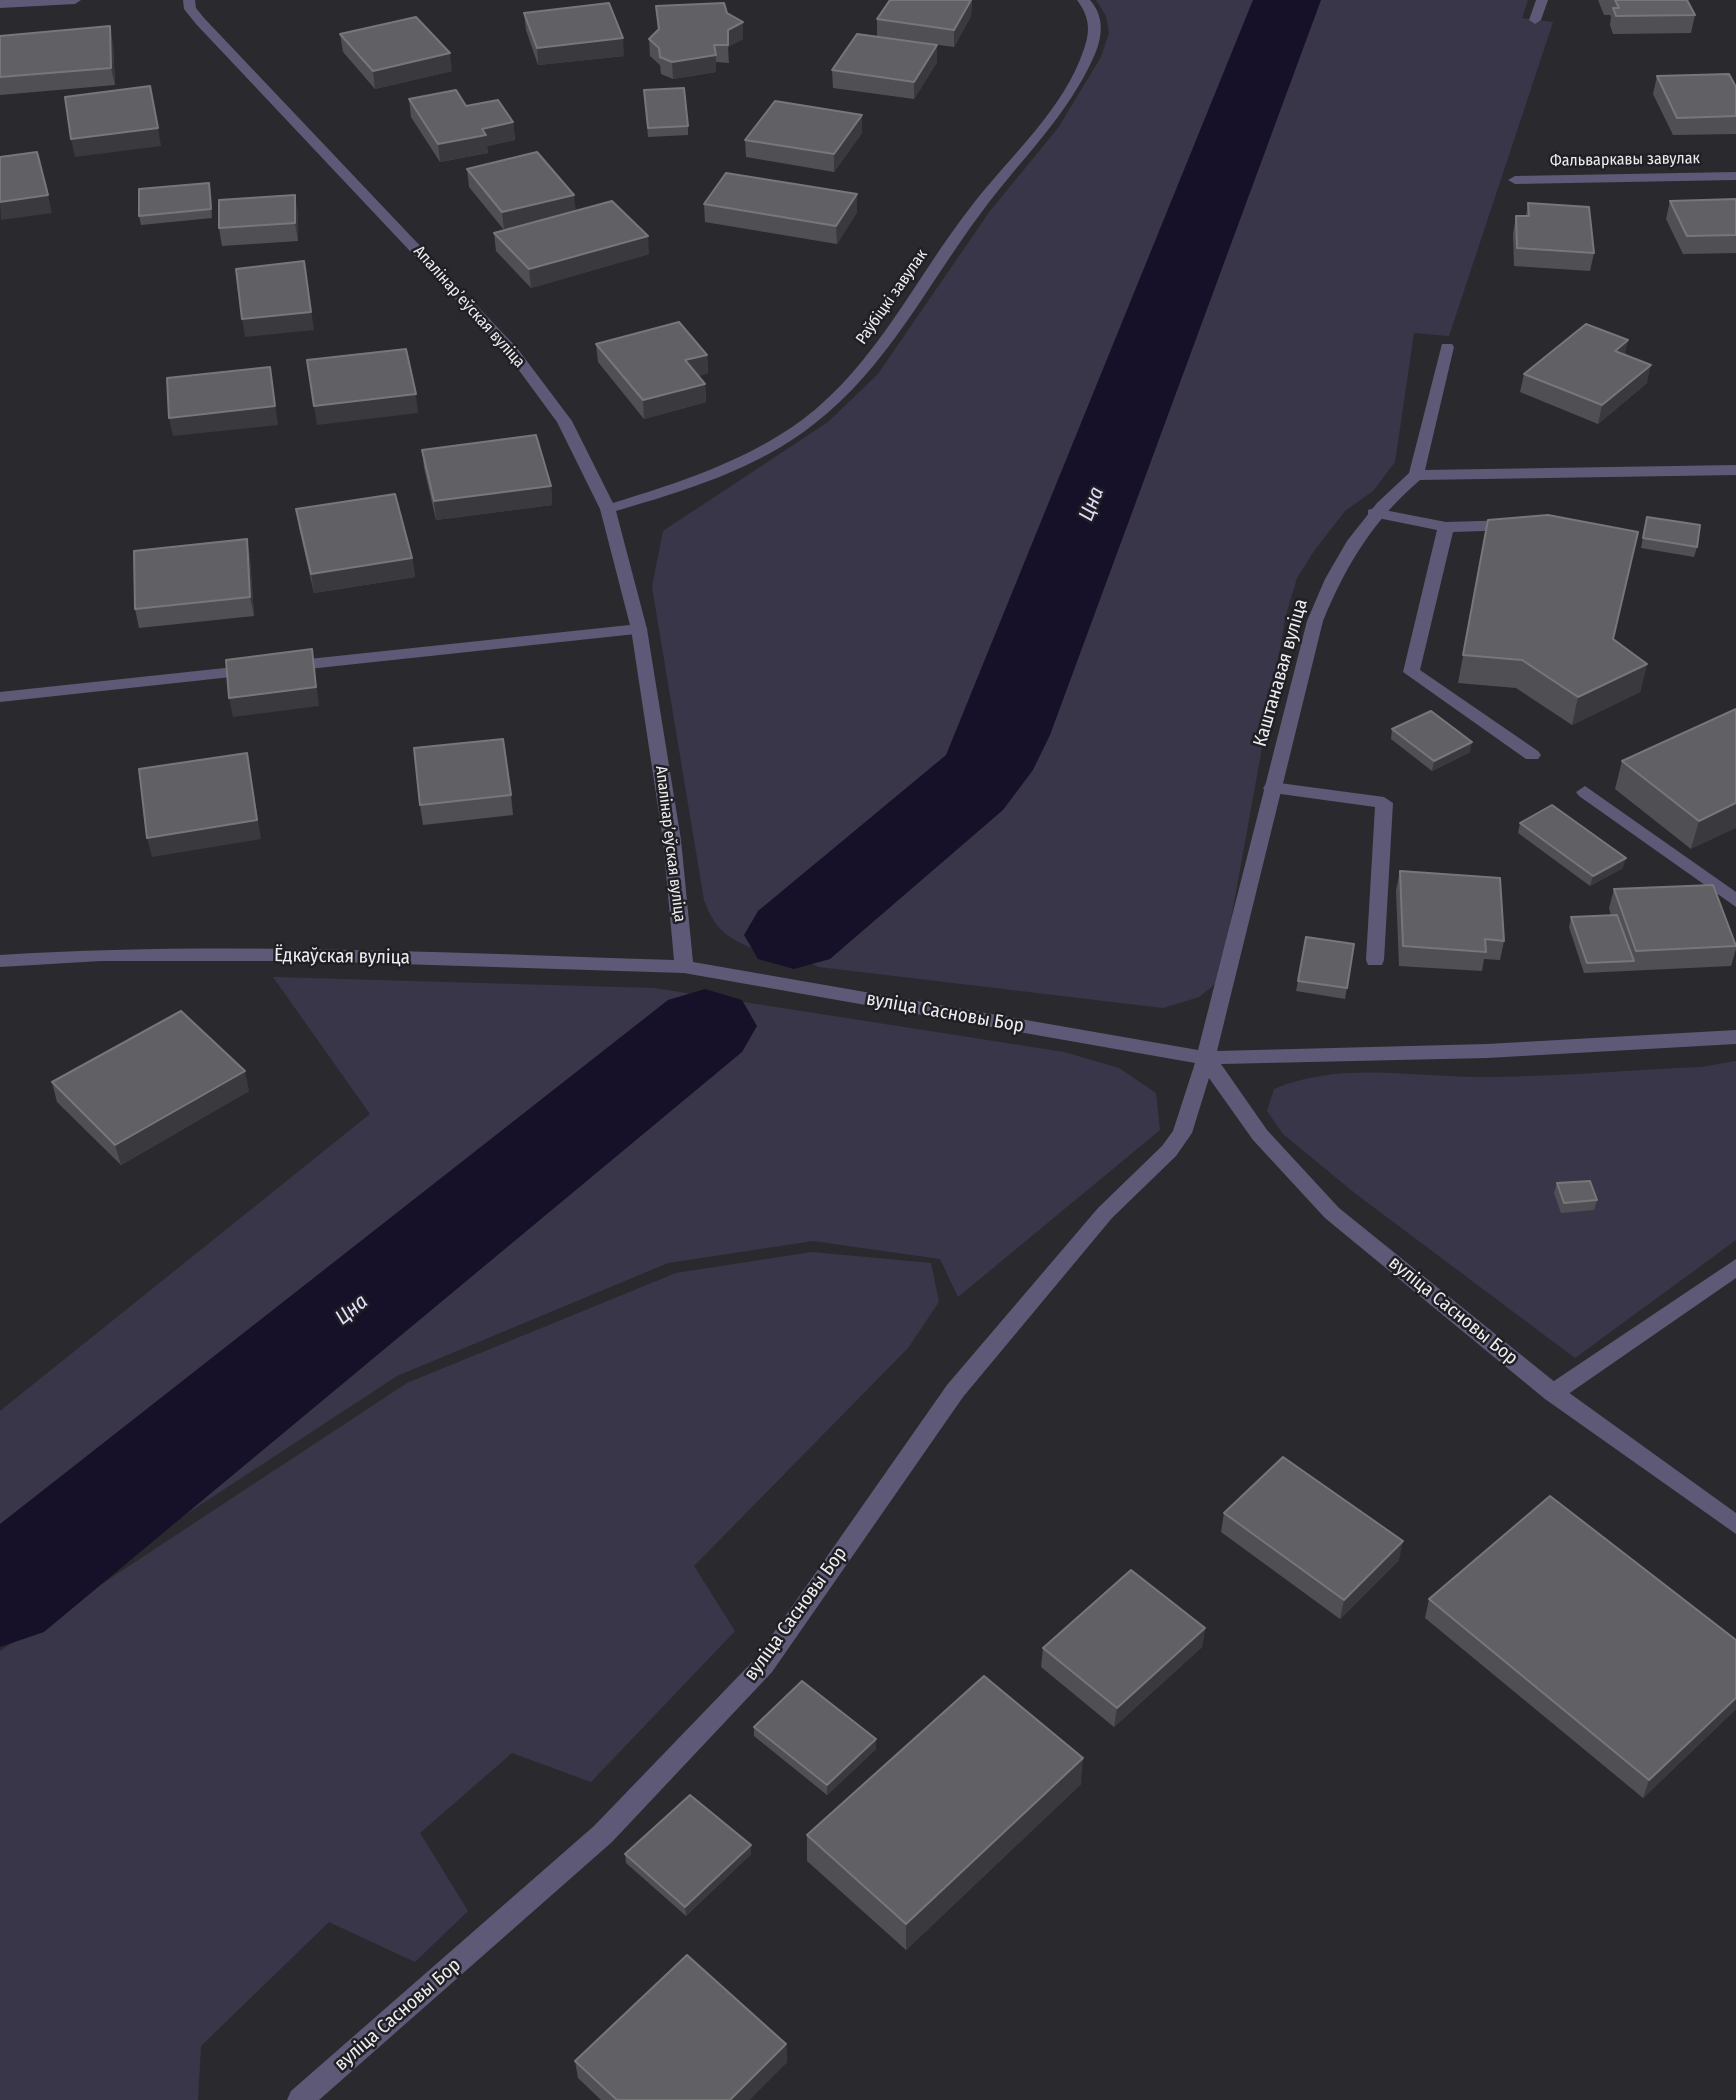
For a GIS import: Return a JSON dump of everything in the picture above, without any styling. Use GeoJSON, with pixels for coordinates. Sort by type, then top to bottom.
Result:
{"type":"FeatureCollection","features":[{"type":"Feature","properties":{"kind":"street"},"geometry":{"type":"LineString","coordinates":[[0,4],[75,0]]}},
{"type":"Feature","properties":{"kind":"street","name":"Апалінарʼеўская вуліца"},"geometry":{"type":"LineString","coordinates":[[189,0],[190,9],[200,21],[512,351],[564,421],[608,509],[639,629],[672,841],[684,967]]}},
{"type":"Feature","properties":{"kind":"street","name":"Раўбіцкі завулак"},"geometry":{"type":"LineString","coordinates":[[608,509],[668,492],[733,465],[807,422],[856,377],[978,207],[1046,126],[1088,55],[1095,32],[1094,16],[1083,0]]}},
{"type":"Feature","properties":{"kind":"street"},"geometry":{"type":"LineString","coordinates":[[1535,20],[1542,0]]}},
{"type":"Feature","properties":{"kind":"street","name":"Фальваркавы завулак"},"geometry":{"type":"LineString","coordinates":[[1515,180],[1736,176]]}},
{"type":"Feature","properties":{"kind":"street"},"geometry":{"type":"LineString","coordinates":[[1447,347],[1416,475],[1736,470]]}},
{"type":"Feature","properties":{"kind":"street","name":"Каштанавая вуліца"},"geometry":{"type":"LineString","coordinates":[[1206,1059],[1315,621],[1344,554],[1388,497],[1416,475]]}},
{"type":"Feature","properties":{"kind":"street"},"geometry":{"type":"LineString","coordinates":[[1374,513],[1446,527],[1528,524]]}},
{"type":"Feature","properties":{"kind":"street"},"geometry":{"type":"LineString","coordinates":[[1446,527],[1411,672],[1532,755]]}},
{"type":"Feature","properties":{"kind":"street"},"geometry":{"type":"LineString","coordinates":[[0,697],[639,629]]}},
{"type":"Feature","properties":{"kind":"street"},"geometry":{"type":"LineString","coordinates":[[1272,788],[1384,803],[1375,960]]}},
{"type":"Feature","properties":{"kind":"street"},"geometry":{"type":"LineString","coordinates":[[1585,792],[1736,901]]}},
{"type":"Feature","properties":{"kind":"street","name":"Ёдкаўская вуліца"},"geometry":{"type":"LineString","coordinates":[[0,961],[101,955],[305,955],[684,967]]}},
{"type":"Feature","properties":{"kind":"street","name":"вуліца Сасновы Бор"},"geometry":{"type":"LineString","coordinates":[[684,967],[1206,1059],[1487,1051],[1736,1037]]}},
{"type":"Feature","properties":{"kind":"street","name":"вуліца Сасновы Бор"},"geometry":{"type":"LineString","coordinates":[[1206,1059],[1260,1135],[1332,1213],[1553,1393],[1736,1525]]}},
{"type":"Feature","properties":{"kind":"street","name":"вуліца Сасновы Бор"},"geometry":{"type":"LineString","coordinates":[[300,2100],[603,1834],[764,1665],[955,1391],[1105,1213],[1169,1151],[1182,1133],[1206,1059]]}},
{"type":"Feature","properties":{"kind":"street"},"geometry":{"type":"LineString","coordinates":[[1553,1393],[1736,1267]]}},
{"type":"Feature","properties":{"kind":"shaded area"},"geometry":{"type":"Polygon","coordinates":[[[1096,0],[1275,0],[974,763],[760,952],[725,933],[713,920],[704,900],[652,587],[663,531],[828,422],[878,374],[990,211],[1058,128],[1101,57],[1109,33],[1106,16],[1096,0]]]}},
{"type":"Feature","properties":{"kind":"shaded area"},"geometry":{"type":"Polygon","coordinates":[[[1311,0],[1528,0],[1522,18],[1553,22],[1449,336],[1414,333],[1395,462],[1373,491],[1345,511],[1297,578],[1286,615],[1220,980],[1199,997],[1163,1008],[819,967],[792,955],[1002,782],[1311,0]]]}},
{"type":"Feature","properties":{"kind":"shaded area"},"geometry":{"type":"Polygon","coordinates":[[[273,977],[654,988],[1064,1052],[1119,1068],[1156,1093],[1160,1130],[958,1297],[940,1259],[813,1241],[668,1263],[397,1376],[0,1636],[0,1411],[370,1114],[273,977]]]}},
{"type":"Feature","properties":{"kind":"shaded area"},"geometry":{"type":"Polygon","coordinates":[[[1736,1061],[1736,1240],[1575,1358],[1356,1194],[1283,1134],[1267,1111],[1274,1089],[1324,1075],[1376,1072],[1480,1077],[1535,1076],[1701,1067],[1736,1061]]]}},
{"type":"Feature","properties":{"kind":"shaded area"},"geometry":{"type":"Polygon","coordinates":[[[812,1252],[931,1263],[939,1302],[908,1348],[694,1566],[735,1631],[591,1782],[512,1753],[420,1833],[468,1911],[415,1962],[329,1922],[201,2046],[198,2100],[0,2100],[0,1651],[407,1383],[676,1273],[812,1252]]]}},
{"type":"Feature","properties":{"kind":"building"},"geometry":{"type":"Polygon","coordinates":[[[890,0],[971,0],[954,30],[877,19],[890,0]]]}},
{"type":"Feature","properties":{"kind":"building"},"geometry":{"type":"Polygon","coordinates":[[[1615,0],[1687,0],[1695,15],[1616,16],[1613,8],[1619,8],[1615,0]]]}},
{"type":"Feature","properties":{"kind":"building"},"geometry":{"type":"Polygon","coordinates":[[[609,3],[623,38],[537,48],[524,13],[609,3]]]}},
{"type":"Feature","properties":{"kind":"building"},"geometry":{"type":"Polygon","coordinates":[[[724,3],[727,13],[743,22],[728,30],[728,45],[714,45],[716,55],[672,62],[660,57],[659,48],[649,39],[659,29],[656,6],[724,3]]]}},
{"type":"Feature","properties":{"kind":"building"},"geometry":{"type":"Polygon","coordinates":[[[416,17],[450,53],[373,71],[340,34],[416,17]]]}},
{"type":"Feature","properties":{"kind":"building"},"geometry":{"type":"Polygon","coordinates":[[[110,26],[111,68],[0,77],[0,36],[110,26]]]}},
{"type":"Feature","properties":{"kind":"building"},"geometry":{"type":"Polygon","coordinates":[[[857,34],[937,45],[914,82],[832,70],[857,34]]]}},
{"type":"Feature","properties":{"kind":"building"},"geometry":{"type":"Polygon","coordinates":[[[1729,74],[1736,87],[1736,116],[1677,118],[1657,76],[1729,74]]]}},
{"type":"Feature","properties":{"kind":"building"},"geometry":{"type":"Polygon","coordinates":[[[150,86],[158,128],[71,139],[65,97],[150,86]]]}},
{"type":"Feature","properties":{"kind":"building"},"geometry":{"type":"Polygon","coordinates":[[[684,88],[688,126],[648,128],[644,90],[684,88]]]}},
{"type":"Feature","properties":{"kind":"building"},"geometry":{"type":"Polygon","coordinates":[[[456,90],[466,106],[498,100],[513,122],[482,129],[486,135],[438,144],[409,99],[456,90]]]}},
{"type":"Feature","properties":{"kind":"building"},"geometry":{"type":"Polygon","coordinates":[[[775,101],[862,115],[834,154],[745,140],[775,101]]]}},
{"type":"Feature","properties":{"kind":"building"},"geometry":{"type":"Polygon","coordinates":[[[37,152],[48,195],[0,202],[0,157],[37,152]]]}},
{"type":"Feature","properties":{"kind":"building"},"geometry":{"type":"Polygon","coordinates":[[[537,152],[574,195],[502,212],[467,169],[537,152]]]}},
{"type":"Feature","properties":{"kind":"building"},"geometry":{"type":"Polygon","coordinates":[[[726,173],[857,194],[836,226],[704,204],[726,173]]]}},
{"type":"Feature","properties":{"kind":"building"},"geometry":{"type":"Polygon","coordinates":[[[209,183],[211,209],[139,216],[139,189],[209,183]]]}},
{"type":"Feature","properties":{"kind":"building"},"geometry":{"type":"Polygon","coordinates":[[[295,195],[295,223],[219,228],[219,200],[295,195]]]}},
{"type":"Feature","properties":{"kind":"building"},"geometry":{"type":"Polygon","coordinates":[[[1736,199],[1736,235],[1687,236],[1670,201],[1736,199]]]}},
{"type":"Feature","properties":{"kind":"building"},"geometry":{"type":"Polygon","coordinates":[[[612,201],[648,236],[529,269],[494,233],[612,201]]]}},
{"type":"Feature","properties":{"kind":"building"},"geometry":{"type":"Polygon","coordinates":[[[1528,203],[1589,207],[1594,253],[1517,248],[1516,216],[1529,216],[1528,203]]]}},
{"type":"Feature","properties":{"kind":"building"},"geometry":{"type":"Polygon","coordinates":[[[304,261],[311,312],[242,319],[236,269],[304,261]]]}},
{"type":"Feature","properties":{"kind":"building"},"geometry":{"type":"Polygon","coordinates":[[[679,322],[707,355],[685,360],[705,384],[643,400],[596,344],[679,322]]]}},
{"type":"Feature","properties":{"kind":"building"},"geometry":{"type":"Polygon","coordinates":[[[1586,324],[1628,340],[1615,351],[1651,365],[1602,405],[1524,374],[1586,324]]]}},
{"type":"Feature","properties":{"kind":"building"},"geometry":{"type":"Polygon","coordinates":[[[406,349],[416,394],[314,406],[307,360],[406,349]]]}},
{"type":"Feature","properties":{"kind":"building"},"geometry":{"type":"Polygon","coordinates":[[[270,367],[275,406],[169,418],[167,378],[270,367]]]}},
{"type":"Feature","properties":{"kind":"building"},"geometry":{"type":"Polygon","coordinates":[[[536,435],[551,486],[434,501],[422,450],[536,435]]]}},
{"type":"Feature","properties":{"kind":"building"},"geometry":{"type":"Polygon","coordinates":[[[395,494],[412,558],[311,574],[296,509],[395,494]]]}},
{"type":"Feature","properties":{"kind":"building"},"geometry":{"type":"Polygon","coordinates":[[[1548,515],[1638,532],[1613,639],[1647,664],[1578,697],[1522,660],[1463,655],[1488,520],[1548,515]]]}},
{"type":"Feature","properties":{"kind":"building"},"geometry":{"type":"Polygon","coordinates":[[[1647,517],[1700,525],[1697,547],[1643,538],[1647,517]]]}},
{"type":"Feature","properties":{"kind":"building"},"geometry":{"type":"Polygon","coordinates":[[[247,539],[250,597],[135,609],[134,551],[247,539]]]}},
{"type":"Feature","properties":{"kind":"building"},"geometry":{"type":"Polygon","coordinates":[[[312,649],[316,687],[229,698],[226,660],[312,649]]]}},
{"type":"Feature","properties":{"kind":"building"},"geometry":{"type":"Polygon","coordinates":[[[1736,709],[1736,803],[1699,821],[1622,761],[1736,709]]]}},
{"type":"Feature","properties":{"kind":"building"},"geometry":{"type":"Polygon","coordinates":[[[1431,711],[1472,742],[1434,761],[1392,729],[1431,711]]]}},
{"type":"Feature","properties":{"kind":"building"},"geometry":{"type":"Polygon","coordinates":[[[503,739],[511,795],[420,805],[414,748],[503,739]]]}},
{"type":"Feature","properties":{"kind":"building"},"geometry":{"type":"Polygon","coordinates":[[[247,753],[257,820],[147,838],[139,769],[247,753]]]}},
{"type":"Feature","properties":{"kind":"building"},"geometry":{"type":"Polygon","coordinates":[[[1552,805],[1626,858],[1593,876],[1520,823],[1552,805]]]}},
{"type":"Feature","properties":{"kind":"building"},"geometry":{"type":"Polygon","coordinates":[[[1400,871],[1500,878],[1504,941],[1485,939],[1486,952],[1403,946],[1400,871]]]}},
{"type":"Feature","properties":{"kind":"building"},"geometry":{"type":"Polygon","coordinates":[[[1713,885],[1736,946],[1636,951],[1614,889],[1713,885]]]}},
{"type":"Feature","properties":{"kind":"building"},"geometry":{"type":"Polygon","coordinates":[[[1617,915],[1634,961],[1587,963],[1571,917],[1617,915]]]}},
{"type":"Feature","properties":{"kind":"building"},"geometry":{"type":"Polygon","coordinates":[[[1306,937],[1354,944],[1347,988],[1298,981],[1306,937]]]}},
{"type":"Feature","properties":{"kind":"building"},"geometry":{"type":"Polygon","coordinates":[[[181,1011],[245,1071],[115,1145],[52,1082],[181,1011]]]}},
{"type":"Feature","properties":{"kind":"building"},"geometry":{"type":"Polygon","coordinates":[[[1590,1181],[1597,1200],[1564,1203],[1557,1183],[1590,1181]]]}},
{"type":"Feature","properties":{"kind":"building"},"geometry":{"type":"Polygon","coordinates":[[[1283,1457],[1403,1541],[1344,1600],[1224,1513],[1283,1457]]]}},
{"type":"Feature","properties":{"kind":"building"},"geometry":{"type":"Polygon","coordinates":[[[1550,1496],[1736,1640],[1736,1698],[1649,1780],[1429,1599],[1550,1496]]]}},
{"type":"Feature","properties":{"kind":"building"},"geometry":{"type":"Polygon","coordinates":[[[1131,1570],[1205,1628],[1117,1708],[1043,1648],[1131,1570]]]}},
{"type":"Feature","properties":{"kind":"building"},"geometry":{"type":"Polygon","coordinates":[[[984,1676],[1083,1758],[906,1924],[807,1835],[984,1676]]]}},
{"type":"Feature","properties":{"kind":"building"},"geometry":{"type":"Polygon","coordinates":[[[802,1681],[876,1739],[827,1785],[754,1727],[802,1681]]]}},
{"type":"Feature","properties":{"kind":"building"},"geometry":{"type":"Polygon","coordinates":[[[690,1795],[751,1845],[685,1907],[625,1854],[690,1795]]]}},
{"type":"Feature","properties":{"kind":"building"},"geometry":{"type":"Polygon","coordinates":[[[687,1955],[786,2044],[730,2100],[617,2100],[575,2061],[687,1955]]]}},
{"type":"Feature","properties":{"kind":"waterway","name":"Цна"},"geometry":{"type":"LineString","coordinates":[[794,935],[969,788],[986,770],[1003,735],[1287,0]]}},
{"type":"Feature","properties":{"kind":"waterway","name":"Цна"},"geometry":{"type":"LineString","coordinates":[[0,1595],[705,1026]]}}]}
